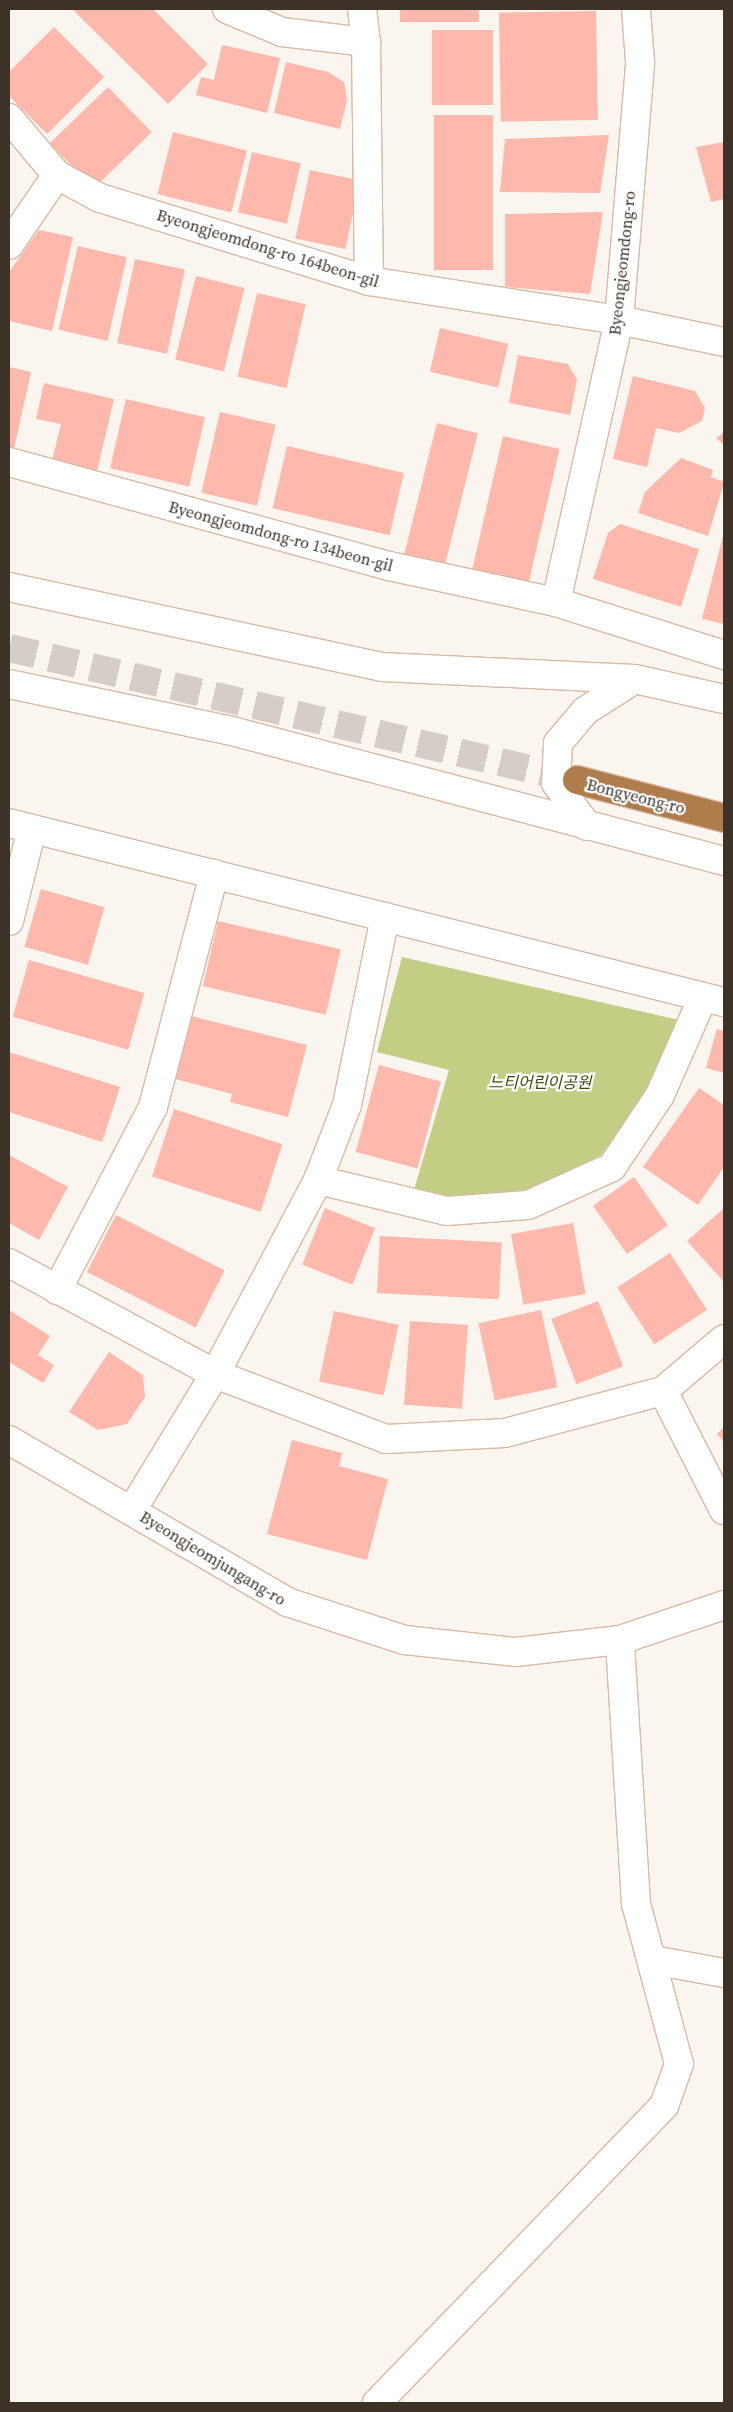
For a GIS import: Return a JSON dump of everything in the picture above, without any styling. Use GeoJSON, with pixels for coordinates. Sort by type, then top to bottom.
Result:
{"type":"FeatureCollection","features":[{"type":"Feature","properties":{"kind":"highway","name":"Bongyeong-ro"},"geometry":{"type":"LineString","coordinates":[[724,802],[577,780],[724,818]]}},
{"type":"Feature","properties":{"kind":"street"},"geometry":{"type":"LineString","coordinates":[[227,9],[282,32],[366,42]]}},
{"type":"Feature","properties":{"kind":"street"},"geometry":{"type":"LineString","coordinates":[[362,9],[366,42],[369,281]]}},
{"type":"Feature","properties":{"kind":"street","name":"Byeongjeomdong-ro"},"geometry":{"type":"LineString","coordinates":[[556,602],[619,320],[640,62],[636,9]]}},
{"type":"Feature","properties":{"kind":"street","name":"Byeongjeomdong-ro 164beon-gil"},"geometry":{"type":"LineString","coordinates":[[9,118],[57,175],[100,198],[369,281],[619,320]]}},
{"type":"Feature","properties":{"kind":"street"},"geometry":{"type":"LineString","coordinates":[[9,245],[57,175]]}},
{"type":"Feature","properties":{"kind":"street"},"geometry":{"type":"LineString","coordinates":[[619,320],[724,342]]}},
{"type":"Feature","properties":{"kind":"street","name":"Byeongjeomdong-ro 134beon-gil"},"geometry":{"type":"LineString","coordinates":[[9,462],[388,566],[556,602]]}},
{"type":"Feature","properties":{"kind":"street"},"geometry":{"type":"LineString","coordinates":[[9,587],[382,667],[635,678],[724,698]]}},
{"type":"Feature","properties":{"kind":"street"},"geometry":{"type":"LineString","coordinates":[[556,602],[724,655]]}},
{"type":"Feature","properties":{"kind":"street"},"geometry":{"type":"LineString","coordinates":[[587,826],[556,783],[558,742],[585,711],[635,678]]}},
{"type":"Feature","properties":{"kind":"street"},"geometry":{"type":"LineString","coordinates":[[9,684],[228,730],[724,861]]}},
{"type":"Feature","properties":{"kind":"street"},"geometry":{"type":"LineString","coordinates":[[9,921],[20,826],[713,999],[660,1095],[612,1167],[528,1205],[447,1211],[318,1180]]}},
{"type":"Feature","properties":{"kind":"street"},"geometry":{"type":"LineString","coordinates":[[57,1290],[153,1106],[214,874]]}},
{"type":"Feature","properties":{"kind":"street"},"geometry":{"type":"LineString","coordinates":[[132,1510],[215,1374],[318,1180],[347,1105],[385,917]]}},
{"type":"Feature","properties":{"kind":"street"},"geometry":{"type":"LineString","coordinates":[[9,1262],[57,1290],[215,1374],[386,1439],[504,1433],[663,1390],[724,1339]]}},
{"type":"Feature","properties":{"kind":"street"},"geometry":{"type":"LineString","coordinates":[[663,1390],[724,1510]]}},
{"type":"Feature","properties":{"kind":"street","name":"Byeongjeomjungang-ro"},"geometry":{"type":"LineString","coordinates":[[9,1440],[287,1602],[405,1640],[516,1652],[620,1640],[724,1604]]}},
{"type":"Feature","properties":{"kind":"street"},"geometry":{"type":"LineString","coordinates":[[377,2403],[664,2106],[679,2064],[653,1960],[636,1904],[620,1640]]}},
{"type":"Feature","properties":{"kind":"street"},"geometry":{"type":"LineString","coordinates":[[653,1960],[724,1973]]}},
{"type":"Feature","properties":{"kind":"green space","name":"느티어린이공원"},"geometry":{"type":"Polygon","coordinates":[[[402,957],[679,1020],[651,1085],[601,1155],[528,1193],[445,1199],[414,1190],[449,1070],[377,1052],[402,957]]]}},
{"type":"Feature","properties":{"kind":"building"},"geometry":{"type":"Polygon","coordinates":[[[72,9],[153,9],[208,64],[168,104],[72,9]]]}},
{"type":"Feature","properties":{"kind":"building"},"geometry":{"type":"Polygon","coordinates":[[[400,9],[479,9],[479,22],[400,22],[400,9]]]}},
{"type":"Feature","properties":{"kind":"building"},"geometry":{"type":"Polygon","coordinates":[[[596,11],[598,120],[501,122],[499,13],[596,11]]]}},
{"type":"Feature","properties":{"kind":"building"},"geometry":{"type":"Polygon","coordinates":[[[54,27],[104,77],[47,134],[9,96],[9,72],[54,27]]]}},
{"type":"Feature","properties":{"kind":"building"},"geometry":{"type":"Polygon","coordinates":[[[432,30],[493,30],[493,105],[432,105],[432,30]]]}},
{"type":"Feature","properties":{"kind":"building"},"geometry":{"type":"Polygon","coordinates":[[[222,45],[280,58],[267,113],[196,95],[201,77],[214,80],[222,45]]]}},
{"type":"Feature","properties":{"kind":"building"},"geometry":{"type":"Polygon","coordinates":[[[286,62],[328,72],[344,82],[347,100],[340,129],[274,113],[286,62]]]}},
{"type":"Feature","properties":{"kind":"building"},"geometry":{"type":"Polygon","coordinates":[[[108,87],[152,132],[93,189],[50,143],[108,87]]]}},
{"type":"Feature","properties":{"kind":"building"},"geometry":{"type":"Polygon","coordinates":[[[434,115],[493,115],[493,270],[434,270],[434,115]]]}},
{"type":"Feature","properties":{"kind":"building"},"geometry":{"type":"Polygon","coordinates":[[[173,132],[247,150],[231,212],[158,194],[173,132]]]}},
{"type":"Feature","properties":{"kind":"building"},"geometry":{"type":"Polygon","coordinates":[[[609,135],[600,193],[500,192],[505,139],[609,135]]]}},
{"type":"Feature","properties":{"kind":"building"},"geometry":{"type":"Polygon","coordinates":[[[724,142],[724,199],[711,202],[696,147],[724,142]]]}},
{"type":"Feature","properties":{"kind":"building"},"geometry":{"type":"Polygon","coordinates":[[[252,152],[301,163],[287,224],[238,212],[252,152]]]}},
{"type":"Feature","properties":{"kind":"building"},"geometry":{"type":"Polygon","coordinates":[[[310,170],[360,181],[345,249],[295,238],[310,170]]]}},
{"type":"Feature","properties":{"kind":"building"},"geometry":{"type":"Polygon","coordinates":[[[603,212],[590,294],[505,287],[505,214],[603,212]]]}},
{"type":"Feature","properties":{"kind":"building"},"geometry":{"type":"Polygon","coordinates":[[[39,230],[73,237],[52,331],[9,321],[9,272],[39,230]]]}},
{"type":"Feature","properties":{"kind":"building"},"geometry":{"type":"Polygon","coordinates":[[[78,246],[127,257],[107,341],[59,330],[78,246]]]}},
{"type":"Feature","properties":{"kind":"building"},"geometry":{"type":"Polygon","coordinates":[[[135,259],[185,270],[167,354],[117,343],[135,259]]]}},
{"type":"Feature","properties":{"kind":"building"},"geometry":{"type":"Polygon","coordinates":[[[196,276],[245,288],[224,372],[175,359],[196,276]]]}},
{"type":"Feature","properties":{"kind":"building"},"geometry":{"type":"Polygon","coordinates":[[[257,293],[306,304],[286,388],[238,377],[257,293]]]}},
{"type":"Feature","properties":{"kind":"building"},"geometry":{"type":"Polygon","coordinates":[[[440,328],[508,344],[498,388],[430,372],[440,328]]]}},
{"type":"Feature","properties":{"kind":"building"},"geometry":{"type":"Polygon","coordinates":[[[518,355],[568,364],[577,380],[570,415],[509,403],[518,355]]]}},
{"type":"Feature","properties":{"kind":"building"},"geometry":{"type":"Polygon","coordinates":[[[9,367],[31,372],[14,449],[9,448],[9,367]]]}},
{"type":"Feature","properties":{"kind":"building"},"geometry":{"type":"Polygon","coordinates":[[[633,376],[695,391],[705,408],[702,421],[679,433],[656,428],[647,467],[613,459],[633,376]]]}},
{"type":"Feature","properties":{"kind":"building"},"geometry":{"type":"Polygon","coordinates":[[[44,383],[114,399],[97,471],[52,461],[61,424],[36,419],[44,383]]]}},
{"type":"Feature","properties":{"kind":"building"},"geometry":{"type":"Polygon","coordinates":[[[126,399],[205,417],[189,486],[110,468],[126,399]]]}},
{"type":"Feature","properties":{"kind":"building"},"geometry":{"type":"Polygon","coordinates":[[[220,412],[276,425],[257,506],[201,493],[220,412]]]}},
{"type":"Feature","properties":{"kind":"building"},"geometry":{"type":"Polygon","coordinates":[[[437,423],[478,433],[445,565],[404,555],[437,423]]]}},
{"type":"Feature","properties":{"kind":"building"},"geometry":{"type":"Polygon","coordinates":[[[724,432],[724,445],[716,438],[724,432]]]}},
{"type":"Feature","properties":{"kind":"building"},"geometry":{"type":"Polygon","coordinates":[[[503,436],[560,449],[529,583],[472,569],[503,436]]]}},
{"type":"Feature","properties":{"kind":"building"},"geometry":{"type":"Polygon","coordinates":[[[287,446],[404,473],[390,535],[273,508],[287,446]]]}},
{"type":"Feature","properties":{"kind":"building"},"geometry":{"type":"Polygon","coordinates":[[[681,458],[713,470],[711,477],[724,482],[708,536],[638,513],[645,492],[681,458]]]}},
{"type":"Feature","properties":{"kind":"building"},"geometry":{"type":"Polygon","coordinates":[[[620,524],[699,549],[681,607],[593,579],[608,533],[620,524]]]}},
{"type":"Feature","properties":{"kind":"building"},"geometry":{"type":"Polygon","coordinates":[[[724,532],[724,624],[702,619],[724,532]]]}},
{"type":"Feature","properties":{"kind":"building"},"geometry":{"type":"Polygon","coordinates":[[[41,889],[104,907],[88,965],[24,947],[41,889]]]}},
{"type":"Feature","properties":{"kind":"building"},"geometry":{"type":"Polygon","coordinates":[[[218,921],[341,949],[326,1015],[203,986],[218,921]]]}},
{"type":"Feature","properties":{"kind":"building"},"geometry":{"type":"Polygon","coordinates":[[[29,960],[144,993],[128,1050],[13,1017],[29,960]]]}},
{"type":"Feature","properties":{"kind":"building"},"geometry":{"type":"Polygon","coordinates":[[[191,1016],[307,1045],[288,1117],[230,1102],[232,1094],[175,1079],[191,1016]]]}},
{"type":"Feature","properties":{"kind":"building"},"geometry":{"type":"Polygon","coordinates":[[[717,1029],[724,1031],[724,1073],[706,1068],[717,1029]]]}},
{"type":"Feature","properties":{"kind":"building"},"geometry":{"type":"Polygon","coordinates":[[[9,1052],[120,1087],[102,1142],[9,1112],[9,1052]]]}},
{"type":"Feature","properties":{"kind":"building"},"geometry":{"type":"Polygon","coordinates":[[[379,1065],[441,1082],[418,1168],[356,1152],[379,1065]]]}},
{"type":"Feature","properties":{"kind":"building"},"geometry":{"type":"Polygon","coordinates":[[[699,1088],[724,1105],[724,1167],[698,1205],[643,1167],[699,1088]]]}},
{"type":"Feature","properties":{"kind":"building"},"geometry":{"type":"Polygon","coordinates":[[[174,1109],[282,1144],[260,1212],[152,1177],[174,1109]]]}},
{"type":"Feature","properties":{"kind":"building"},"geometry":{"type":"Polygon","coordinates":[[[9,1155],[68,1187],[39,1240],[9,1223],[9,1155]]]}},
{"type":"Feature","properties":{"kind":"building"},"geometry":{"type":"Polygon","coordinates":[[[634,1177],[668,1225],[627,1254],[593,1206],[634,1177]]]}},
{"type":"Feature","properties":{"kind":"building"},"geometry":{"type":"Polygon","coordinates":[[[325,1208],[375,1228],[352,1285],[302,1265],[325,1208]]]}},
{"type":"Feature","properties":{"kind":"building"},"geometry":{"type":"Polygon","coordinates":[[[724,1208],[724,1282],[687,1241],[724,1208]]]}},
{"type":"Feature","properties":{"kind":"building"},"geometry":{"type":"Polygon","coordinates":[[[116,1215],[225,1270],[196,1327],[87,1272],[116,1215]]]}},
{"type":"Feature","properties":{"kind":"building"},"geometry":{"type":"Polygon","coordinates":[[[573,1223],[586,1294],[523,1305],[511,1234],[573,1223]]]}},
{"type":"Feature","properties":{"kind":"building"},"geometry":{"type":"Polygon","coordinates":[[[380,1236],[502,1242],[499,1299],[377,1293],[380,1236]]]}},
{"type":"Feature","properties":{"kind":"building"},"geometry":{"type":"Polygon","coordinates":[[[670,1253],[707,1310],[654,1344],[617,1287],[670,1253]]]}},
{"type":"Feature","properties":{"kind":"building"},"geometry":{"type":"Polygon","coordinates":[[[598,1301],[623,1366],[576,1384],[551,1319],[598,1301]]]}},
{"type":"Feature","properties":{"kind":"building"},"geometry":{"type":"Polygon","coordinates":[[[9,1310],[50,1336],[38,1355],[54,1365],[43,1383],[9,1362],[9,1310]]]}},
{"type":"Feature","properties":{"kind":"building"},"geometry":{"type":"Polygon","coordinates":[[[541,1310],[557,1387],[495,1401],[478,1323],[541,1310]]]}},
{"type":"Feature","properties":{"kind":"building"},"geometry":{"type":"Polygon","coordinates":[[[334,1311],[399,1325],[384,1395],[319,1381],[334,1311]]]}},
{"type":"Feature","properties":{"kind":"building"},"geometry":{"type":"Polygon","coordinates":[[[410,1321],[468,1325],[462,1409],[404,1405],[410,1321]]]}},
{"type":"Feature","properties":{"kind":"building"},"geometry":{"type":"Polygon","coordinates":[[[109,1352],[143,1375],[145,1397],[127,1424],[98,1430],[69,1412],[109,1352]]]}},
{"type":"Feature","properties":{"kind":"building"},"geometry":{"type":"Polygon","coordinates":[[[724,1427],[724,1442],[717,1434],[724,1427]]]}},
{"type":"Feature","properties":{"kind":"building"},"geometry":{"type":"Polygon","coordinates":[[[292,1440],[342,1453],[339,1466],[388,1479],[367,1560],[267,1534],[292,1440]]]}},
{"type":"Feature","properties":{"kind":"tunnel"},"geometry":{"type":"LineString","coordinates":[[9,648],[577,780]]}}]}
